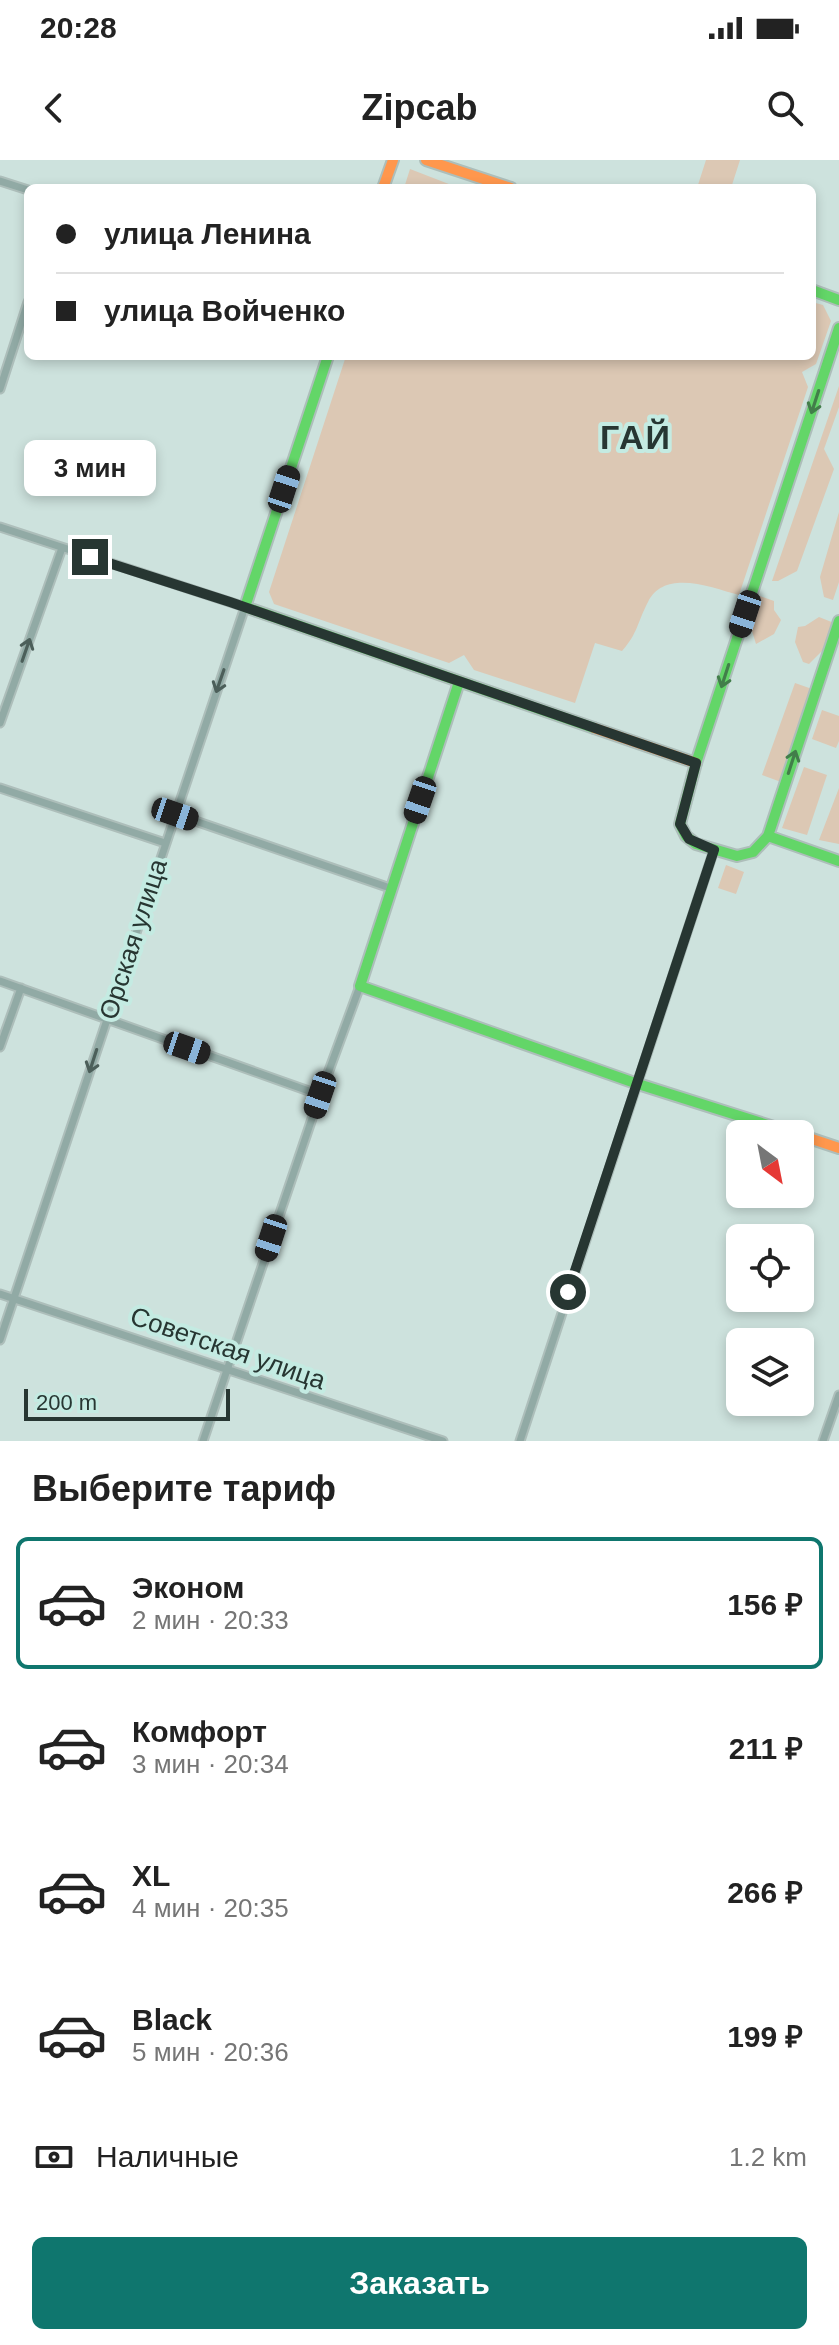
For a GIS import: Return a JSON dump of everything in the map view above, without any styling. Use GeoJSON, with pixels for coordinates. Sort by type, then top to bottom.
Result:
{"type":"FeatureCollection","features":[{"type":"Feature","properties":{"kind":"main road"},"geometry":{"type":"LineString","coordinates":[[384,184],[393,160]]}},
{"type":"Feature","properties":{"kind":"main road"},"geometry":{"type":"LineString","coordinates":[[426,160],[447,163],[501,184]]}},
{"type":"Feature","properties":{"kind":"main road"},"geometry":{"type":"LineString","coordinates":[[816,291],[839,300]]}},
{"type":"Feature","properties":{"kind":"main road"},"geometry":{"type":"LineString","coordinates":[[839,328],[696,763],[680,824],[689,839],[737,856],[753,852],[768,836],[839,621]]}},
{"type":"Feature","properties":{"kind":"main road","name":"Орская улица"},"geometry":{"type":"LineString","coordinates":[[245,607],[327,360]]}},
{"type":"Feature","properties":{"kind":"main road"},"geometry":{"type":"LineString","coordinates":[[245,607],[696,763]]}},
{"type":"Feature","properties":{"kind":"main road"},"geometry":{"type":"LineString","coordinates":[[459,682],[360,986],[635,1083],[751,1120]]}},
{"type":"Feature","properties":{"kind":"main road"},"geometry":{"type":"LineString","coordinates":[[768,836],[839,861]]}},
{"type":"Feature","properties":{"kind":"main road"},"geometry":{"type":"LineString","coordinates":[[814,1140],[839,1148]]}},
{"type":"Feature","properties":{"kind":"street"},"geometry":{"type":"LineString","coordinates":[[0,181],[24,189]]}},
{"type":"Feature","properties":{"kind":"street"},"geometry":{"type":"LineString","coordinates":[[0,389],[24,314]]}},
{"type":"Feature","properties":{"kind":"street"},"geometry":{"type":"LineString","coordinates":[[0,527],[245,607]]}},
{"type":"Feature","properties":{"kind":"street"},"geometry":{"type":"LineString","coordinates":[[0,723],[62,548]]}},
{"type":"Feature","properties":{"kind":"street","name":"Орская улица"},"geometry":{"type":"LineString","coordinates":[[0,1340],[245,607]]}},
{"type":"Feature","properties":{"kind":"street"},"geometry":{"type":"LineString","coordinates":[[0,788],[165,843]]}},
{"type":"Feature","properties":{"kind":"street"},"geometry":{"type":"LineString","coordinates":[[175,814],[390,888]]}},
{"type":"Feature","properties":{"kind":"street"},"geometry":{"type":"LineString","coordinates":[[520,1441],[714,850]]}},
{"type":"Feature","properties":{"kind":"street"},"geometry":{"type":"LineString","coordinates":[[0,981],[320,1095]]}},
{"type":"Feature","properties":{"kind":"street"},"geometry":{"type":"LineString","coordinates":[[203,1441],[360,986]]}},
{"type":"Feature","properties":{"kind":"street"},"geometry":{"type":"LineString","coordinates":[[0,1047],[21,988]]}},
{"type":"Feature","properties":{"kind":"street","name":"Советская улица"},"geometry":{"type":"LineString","coordinates":[[0,1294],[443,1441]]}},
{"type":"Feature","properties":{"kind":"street"},"geometry":{"type":"LineString","coordinates":[[823,1441],[839,1395]]}},
{"type":"Feature","properties":{"kind":"shaded area"},"geometry":{"type":"Polygon","coordinates":[[[706,160],[740,160],[732,184],[698,184],[706,160]]]}},
{"type":"Feature","properties":{"kind":"shaded area"},"geometry":{"type":"Polygon","coordinates":[[[410,169],[449,184],[405,184],[410,169]]]}},
{"type":"Feature","properties":{"kind":"shaded area"},"geometry":{"type":"Polygon","coordinates":[[[816,303],[823,305],[831,321],[816,364],[802,372],[808,387],[739,595],[690,583],[677,583],[656,592],[622,651],[595,643],[575,703],[474,670],[464,655],[449,663],[274,604],[269,592],[345,360],[816,360],[816,303]]]}},
{"type":"Feature","properties":{"kind":"shaded area"},"geometry":{"type":"Polygon","coordinates":[[[839,386],[839,407],[824,449],[834,469],[797,571],[772,581],[839,386]]]}},
{"type":"Feature","properties":{"kind":"shaded area"},"geometry":{"type":"Polygon","coordinates":[[[839,512],[839,582],[833,600],[824,597],[820,577],[839,512]]]}},
{"type":"Feature","properties":{"kind":"shaded area"},"geometry":{"type":"Polygon","coordinates":[[[757,595],[774,601],[774,610],[781,620],[774,634],[756,644],[748,618],[757,595]]]}},
{"type":"Feature","properties":{"kind":"shaded area"},"geometry":{"type":"Polygon","coordinates":[[[819,617],[834,623],[828,645],[809,664],[803,662],[795,642],[798,627],[819,617]]]}},
{"type":"Feature","properties":{"kind":"shaded area"},"geometry":{"type":"Polygon","coordinates":[[[795,683],[812,689],[781,782],[762,775],[795,683]]]}},
{"type":"Feature","properties":{"kind":"shaded area"},"geometry":{"type":"Polygon","coordinates":[[[822,710],[839,716],[836,748],[812,739],[822,710]]]}},
{"type":"Feature","properties":{"kind":"shaded area"},"geometry":{"type":"Polygon","coordinates":[[[804,767],[827,775],[807,835],[782,828],[804,767]]]}},
{"type":"Feature","properties":{"kind":"shaded area"},"geometry":{"type":"Polygon","coordinates":[[[839,788],[839,844],[819,840],[839,788]]]}},
{"type":"Feature","properties":{"kind":"shaded area"},"geometry":{"type":"Polygon","coordinates":[[[726,865],[744,872],[736,894],[718,888],[726,865]]]}},
{"type":"Feature","properties":{"kind":"traffic: fast"},"geometry":{"type":"LineString","coordinates":[[816,291],[839,300]]}},
{"type":"Feature","properties":{"kind":"traffic: fast"},"geometry":{"type":"LineString","coordinates":[[839,328],[696,763],[680,824],[686,836],[696,844],[737,856],[753,852],[768,836],[839,861]]}},
{"type":"Feature","properties":{"kind":"traffic: fast"},"geometry":{"type":"LineString","coordinates":[[327,360],[245,607],[594,728]]}},
{"type":"Feature","properties":{"kind":"traffic: fast"},"geometry":{"type":"LineString","coordinates":[[768,836],[839,621]]}},
{"type":"Feature","properties":{"kind":"traffic: fast"},"geometry":{"type":"LineString","coordinates":[[459,682],[360,986],[635,1083],[752,1120]]}},
{"type":"Feature","properties":{"kind":"traffic: slow"},"geometry":{"type":"LineString","coordinates":[[384,184],[393,160]]}},
{"type":"Feature","properties":{"kind":"traffic: slow"},"geometry":{"type":"LineString","coordinates":[[426,160],[499,184]]}},
{"type":"Feature","properties":{"kind":"traffic: slow"},"geometry":{"type":"LineString","coordinates":[[594,728],[696,763]]}},
{"type":"Feature","properties":{"kind":"traffic: slow"},"geometry":{"type":"LineString","coordinates":[[814,1140],[839,1148]]}},
{"type":"Feature","properties":{"kind":"district","name":"ГАЙ"},"geometry":{"type":"Point","coordinates":[636,437]}},
{"type":"Feature","properties":{"kind":"route"},"geometry":{"type":"LineString","coordinates":[[90,557],[230,602],[696,763],[680,824],[689,839],[714,850],[568,1292]]}}]}
